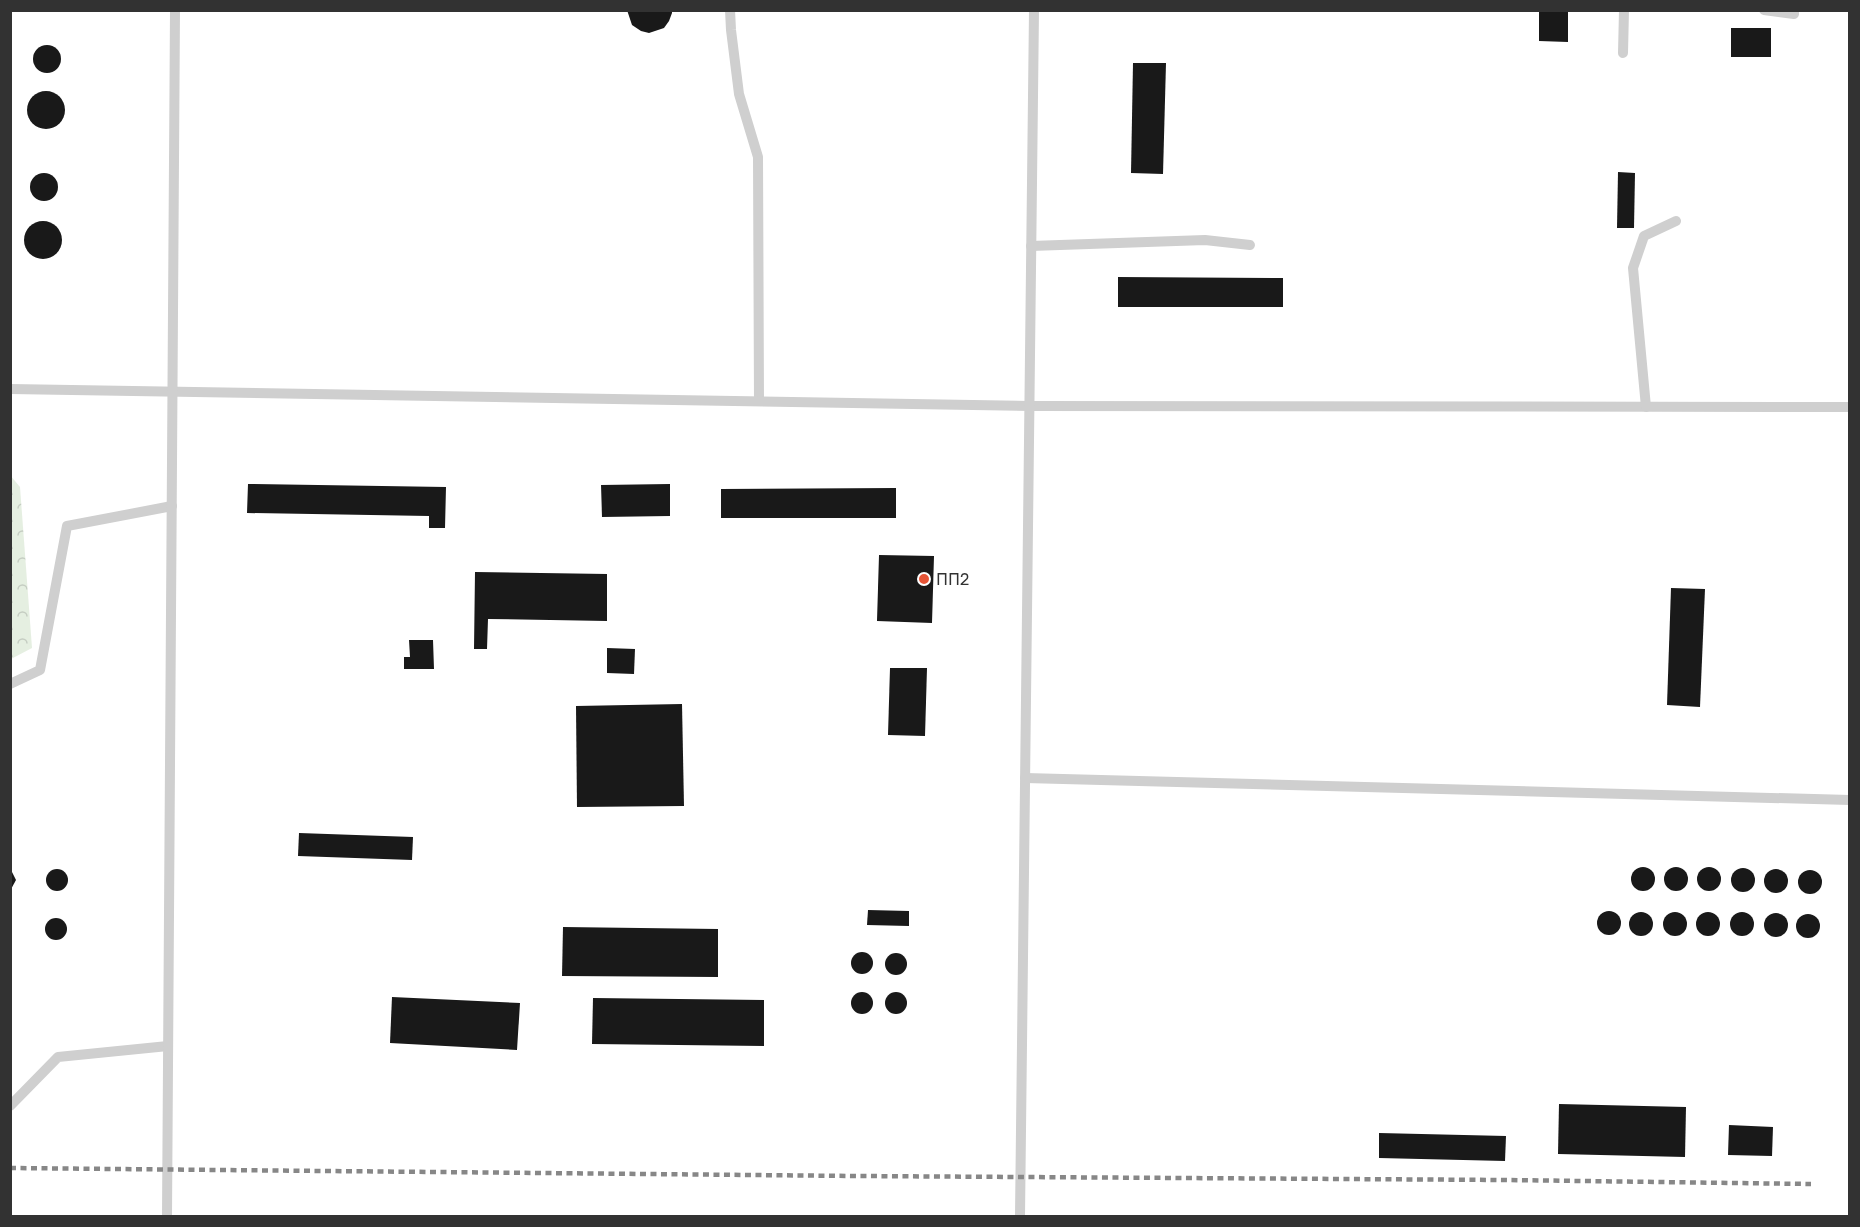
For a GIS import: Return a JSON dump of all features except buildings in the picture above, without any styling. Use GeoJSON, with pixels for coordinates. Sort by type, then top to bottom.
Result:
{"type":"FeatureCollection","features":[{"type":"Feature","properties":{"kind":"lane"},"geometry":{"type":"LineString","coordinates":[[167,1216],[175,10]]}},
{"type":"Feature","properties":{"kind":"lane"},"geometry":{"type":"LineString","coordinates":[[730,10],[739,94],[758,157],[759,401]]}},
{"type":"Feature","properties":{"kind":"lane"},"geometry":{"type":"LineString","coordinates":[[1020,1216],[1034,10]]}},
{"type":"Feature","properties":{"kind":"lane"},"geometry":{"type":"LineString","coordinates":[[1623,53],[1624,10]]}},
{"type":"Feature","properties":{"kind":"lane"},"geometry":{"type":"LineString","coordinates":[[1764,10],[1794,14],[1794,10]]}},
{"type":"Feature","properties":{"kind":"lane"},"geometry":{"type":"LineString","coordinates":[[1646,407],[1633,268],[1644,236],[1676,221]]}},
{"type":"Feature","properties":{"kind":"lane"},"geometry":{"type":"LineString","coordinates":[[1031,246],[1205,240],[1250,244]]}},
{"type":"Feature","properties":{"kind":"lane"},"geometry":{"type":"LineString","coordinates":[[10,389],[1030,406],[1850,407]]}},
{"type":"Feature","properties":{"kind":"lane"},"geometry":{"type":"LineString","coordinates":[[10,684],[40,670],[67,526],[172,506]]}},
{"type":"Feature","properties":{"kind":"lane"},"geometry":{"type":"LineString","coordinates":[[1025,778],[1850,800]]}},
{"type":"Feature","properties":{"kind":"lane"},"geometry":{"type":"LineString","coordinates":[[10,1106],[58,1057],[168,1046]]}},
{"type":"Feature","properties":{"kind":"green space"},"geometry":{"type":"Polygon","coordinates":[[[10,475],[20,487],[32,648],[11,659],[10,475]]]}},
{"type":"Feature","properties":{"kind":"railway"},"geometry":{"type":"LineString","coordinates":[[10,1168],[1811,1184]]}},
{"type":"Feature","properties":{"kind":"place","name":"ПП2"},"geometry":{"type":"Point","coordinates":[924,579]}}]}
